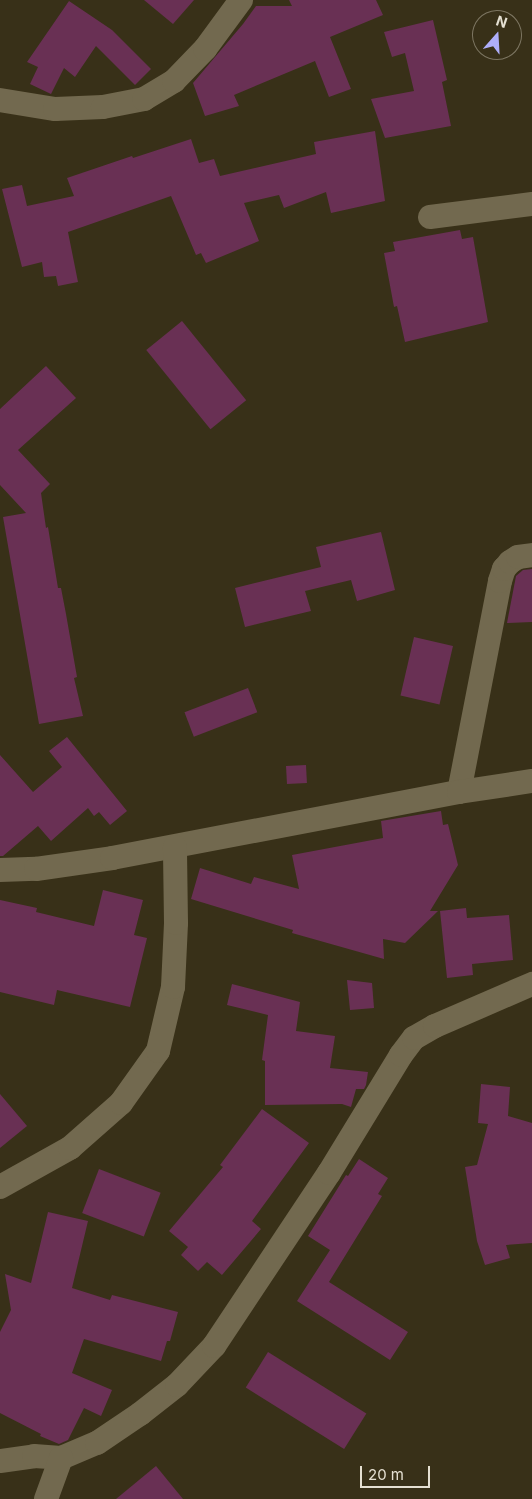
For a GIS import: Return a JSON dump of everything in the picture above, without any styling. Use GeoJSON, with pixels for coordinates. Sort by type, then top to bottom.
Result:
{"type":"FeatureCollection","features":[{"type":"Feature","properties":{"kind":"street"},"geometry":{"type":"LineString","coordinates":[[0,100],[54,109],[102,107],[144,98],[174,81],[205,49],[241,0]]}},
{"type":"Feature","properties":{"kind":"street"},"geometry":{"type":"LineString","coordinates":[[430,218],[532,204]]}},
{"type":"Feature","properties":{"kind":"street"},"geometry":{"type":"LineString","coordinates":[[459,792],[500,581],[504,569],[510,562],[518,557],[532,555]]}},
{"type":"Feature","properties":{"kind":"street"},"geometry":{"type":"LineString","coordinates":[[0,870],[36,869],[175,846],[459,792],[532,781]]}},
{"type":"Feature","properties":{"kind":"street"},"geometry":{"type":"LineString","coordinates":[[0,1187],[70,1148],[121,1103],[158,1051],[174,987],[176,924],[175,846]]}},
{"type":"Feature","properties":{"kind":"street"},"geometry":{"type":"LineString","coordinates":[[0,1461],[34,1456],[61,1458],[97,1443],[140,1414],[177,1385],[214,1346],[329,1174],[414,1038],[435,1026],[532,984]]}},
{"type":"Feature","properties":{"kind":"street"},"geometry":{"type":"LineString","coordinates":[[46,1499],[61,1458]]}},
{"type":"Feature","properties":{"kind":"building"},"geometry":{"type":"Polygon","coordinates":[[[144,0],[194,0],[173,24],[144,0]]]}},
{"type":"Feature","properties":{"kind":"building"},"geometry":{"type":"Polygon","coordinates":[[[289,0],[376,0],[383,15],[330,37],[351,89],[329,97],[315,61],[234,95],[239,106],[205,116],[193,83],[256,6],[292,6],[289,0]]]}},
{"type":"Feature","properties":{"kind":"building"},"geometry":{"type":"Polygon","coordinates":[[[69,1],[112,30],[151,69],[135,85],[96,46],[75,77],[64,68],[51,94],[30,84],[38,67],[27,62],[69,1]]]}},
{"type":"Feature","properties":{"kind":"building"},"geometry":{"type":"Polygon","coordinates":[[[433,20],[447,80],[442,82],[451,126],[385,138],[371,99],[414,91],[405,53],[392,57],[384,32],[433,20]]]}},
{"type":"Feature","properties":{"kind":"building"},"geometry":{"type":"Polygon","coordinates":[[[375,131],[385,201],[331,213],[326,192],[284,208],[279,195],[244,203],[259,241],[206,263],[201,253],[196,255],[171,196],[68,232],[78,282],[58,286],[56,276],[44,277],[42,262],[22,267],[2,189],[22,185],[27,206],[74,196],[67,178],[191,139],[199,163],[214,159],[220,176],[316,154],[314,142],[375,131]]]}},
{"type":"Feature","properties":{"kind":"building"},"geometry":{"type":"Polygon","coordinates":[[[460,230],[462,239],[473,237],[488,322],[405,342],[397,306],[394,307],[384,253],[395,251],[393,242],[460,230]]]}},
{"type":"Feature","properties":{"kind":"building"},"geometry":{"type":"Polygon","coordinates":[[[182,321],[246,400],[210,429],[146,350],[182,321]]]}},
{"type":"Feature","properties":{"kind":"building"},"geometry":{"type":"Polygon","coordinates":[[[46,366],[76,398],[18,450],[50,484],[41,493],[58,588],[61,588],[66,614],[77,677],[74,678],[83,716],[39,724],[3,517],[26,513],[0,485],[0,409],[46,366]]]}},
{"type":"Feature","properties":{"kind":"building"},"geometry":{"type":"Polygon","coordinates":[[[381,532],[395,590],[357,601],[351,580],[305,591],[311,611],[245,627],[235,588],[321,567],[316,547],[381,532]]]}},
{"type":"Feature","properties":{"kind":"building"},"geometry":{"type":"Polygon","coordinates":[[[532,569],[532,622],[507,623],[516,576],[523,570],[532,569]]]}},
{"type":"Feature","properties":{"kind":"building"},"geometry":{"type":"Polygon","coordinates":[[[414,637],[453,646],[439,704],[401,695],[414,637]]]}},
{"type":"Feature","properties":{"kind":"building"},"geometry":{"type":"Polygon","coordinates":[[[248,688],[257,712],[194,737],[185,712],[248,688]]]}},
{"type":"Feature","properties":{"kind":"building"},"geometry":{"type":"Polygon","coordinates":[[[67,737],[127,811],[110,825],[99,812],[94,816],[88,808],[51,841],[38,826],[3,856],[0,856],[0,755],[33,792],[62,767],[49,751],[67,737]]]}},
{"type":"Feature","properties":{"kind":"building"},"geometry":{"type":"Polygon","coordinates":[[[306,765],[307,783],[287,784],[286,766],[306,765]]]}},
{"type":"Feature","properties":{"kind":"building"},"geometry":{"type":"Polygon","coordinates":[[[441,811],[443,825],[448,824],[458,865],[430,911],[438,911],[405,943],[383,939],[384,959],[292,933],[293,930],[191,899],[200,868],[251,884],[254,877],[299,889],[292,855],[383,838],[381,821],[441,811]]]}},
{"type":"Feature","properties":{"kind":"building"},"geometry":{"type":"Polygon","coordinates":[[[103,890],[143,900],[134,935],[147,938],[130,1007],[57,990],[54,1005],[0,992],[0,900],[37,908],[36,912],[94,926],[103,890]]]}},
{"type":"Feature","properties":{"kind":"building"},"geometry":{"type":"Polygon","coordinates":[[[466,908],[467,918],[509,915],[513,960],[472,964],[473,975],[447,978],[440,911],[466,908]]]}},
{"type":"Feature","properties":{"kind":"building"},"geometry":{"type":"Polygon","coordinates":[[[347,980],[372,983],[374,1008],[350,1010],[347,980]]]}},
{"type":"Feature","properties":{"kind":"building"},"geometry":{"type":"Polygon","coordinates":[[[232,984],[300,1002],[296,1031],[335,1036],[330,1068],[368,1072],[366,1085],[364,1089],[356,1089],[351,1107],[342,1104],[265,1105],[265,1061],[262,1060],[268,1015],[227,1005],[232,984]]]}},
{"type":"Feature","properties":{"kind":"building"},"geometry":{"type":"Polygon","coordinates":[[[481,1084],[510,1087],[508,1116],[532,1123],[532,1243],[506,1245],[510,1258],[485,1265],[477,1241],[465,1167],[477,1165],[488,1124],[478,1123],[481,1084]]]}},
{"type":"Feature","properties":{"kind":"building"},"geometry":{"type":"Polygon","coordinates":[[[0,1094],[27,1126],[0,1148],[0,1094]]]}},
{"type":"Feature","properties":{"kind":"building"},"geometry":{"type":"Polygon","coordinates":[[[262,1109],[309,1143],[252,1221],[261,1229],[222,1275],[207,1262],[198,1271],[181,1255],[188,1247],[169,1231],[223,1167],[220,1165],[262,1109]]]}},
{"type":"Feature","properties":{"kind":"building"},"geometry":{"type":"Polygon","coordinates":[[[359,1159],[388,1178],[378,1194],[382,1196],[329,1282],[408,1332],[390,1360],[297,1301],[330,1250],[308,1236],[346,1175],[348,1176],[359,1159]]]}},
{"type":"Feature","properties":{"kind":"building"},"geometry":{"type":"Polygon","coordinates":[[[99,1169],[161,1193],[144,1237],[82,1213],[99,1169]]]}},
{"type":"Feature","properties":{"kind":"building"},"geometry":{"type":"Polygon","coordinates":[[[48,1212],[88,1221],[72,1288],[110,1300],[112,1295],[178,1312],[170,1341],[167,1341],[161,1361],[84,1339],[72,1373],[112,1390],[101,1416],[84,1408],[68,1440],[59,1444],[40,1436],[41,1434],[0,1413],[0,1332],[11,1310],[5,1274],[31,1283],[48,1212]]]}},
{"type":"Feature","properties":{"kind":"building"},"geometry":{"type":"Polygon","coordinates":[[[268,1352],[366,1413],[344,1449],[246,1388],[268,1352]]]}},
{"type":"Feature","properties":{"kind":"building"},"geometry":{"type":"Polygon","coordinates":[[[156,1466],[183,1499],[116,1499],[156,1466]]]}}]}
